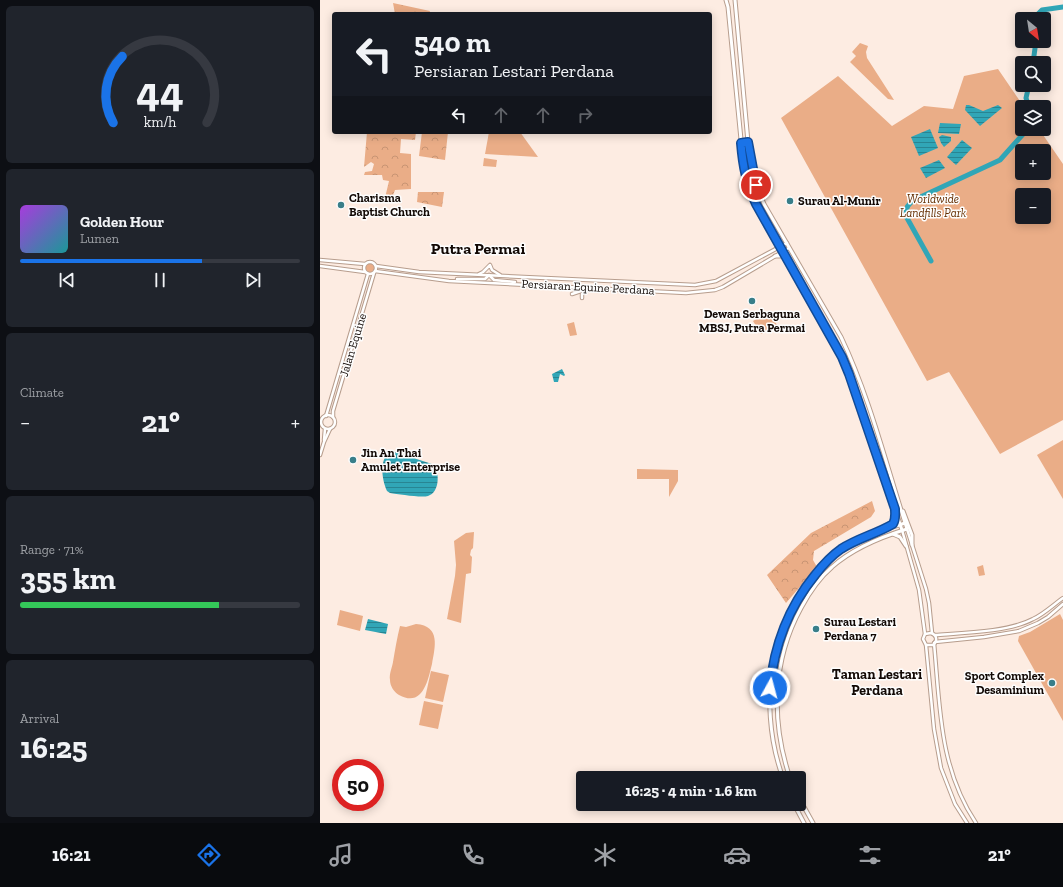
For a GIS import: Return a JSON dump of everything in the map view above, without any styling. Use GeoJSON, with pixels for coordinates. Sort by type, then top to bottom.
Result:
{"type":"FeatureCollection","features":[{"type":"Feature","properties":{"kind":"main road"},"geometry":{"type":"LineString","coordinates":[[726,0],[728,7],[744,170],[750,191],[782,252],[842,357],[902,530]]}},
{"type":"Feature","properties":{"kind":"main road"},"geometry":{"type":"LineString","coordinates":[[735,0],[748,142],[752,165],[759,190],[764,204],[841,337],[850,356],[869,404],[907,529],[891,534],[859,549],[832,566],[817,583],[806,599],[790,631],[779,671],[777,707],[779,734],[788,771]]}},
{"type":"Feature","properties":{"kind":"main road"},"geometry":{"type":"LineString","coordinates":[[741,143],[748,142]]}},
{"type":"Feature","properties":{"kind":"main road"},"geometry":{"type":"LineString","coordinates":[[775,256],[785,256]]}},
{"type":"Feature","properties":{"kind":"main road"},"geometry":{"type":"LineString","coordinates":[[899,504],[905,514],[912,545]]}},
{"type":"Feature","properties":{"kind":"main road"},"geometry":{"type":"LineString","coordinates":[[885,529],[895,521],[895,509]]}},
{"type":"Feature","properties":{"kind":"main road"},"geometry":{"type":"LineString","coordinates":[[780,771],[772,739],[769,701],[771,674],[776,650],[782,630],[790,612],[800,594],[823,565],[839,550],[854,541],[905,523]]}},
{"type":"Feature","properties":{"kind":"main road"},"geometry":{"type":"LineString","coordinates":[[891,534],[900,537],[906,546]]}},
{"type":"Feature","properties":{"kind":"main road"},"geometry":{"type":"LineString","coordinates":[[806,810],[813,823]]}},
{"type":"Feature","properties":{"kind":"main road"},"geometry":{"type":"LineString","coordinates":[[798,811],[804,823]]}},
{"type":"Feature","properties":{"kind":"street","name":"Persiaran Equine Perdana"},"geometry":{"type":"LineString","coordinates":[[376,266],[419,272],[695,285],[716,281],[787,243]]}},
{"type":"Feature","properties":{"kind":"street","name":"Persiaran Equine Perdana"},"geometry":{"type":"LineString","coordinates":[[375,272],[432,279],[686,292],[715,290],[734,281],[789,248]]}},
{"type":"Feature","properties":{"kind":"street"},"geometry":{"type":"LineString","coordinates":[[320,260],[360,265],[370,262],[376,266],[375,272],[368,274],[365,272],[320,266]]}},
{"type":"Feature","properties":{"kind":"street"},"geometry":{"type":"LineString","coordinates":[[365,264],[363,268],[365,272]]}},
{"type":"Feature","properties":{"kind":"street"},"geometry":{"type":"LineString","coordinates":[[477,275],[483,272],[490,265],[496,273],[502,276]]}},
{"type":"Feature","properties":{"kind":"street","name":"Jalan Equine"},"geometry":{"type":"LineString","coordinates":[[333,418],[333,411],[375,272]]}},
{"type":"Feature","properties":{"kind":"street","name":"Jalan Equine"},"geometry":{"type":"LineString","coordinates":[[326,416],[368,274]]}},
{"type":"Feature","properties":{"kind":"street"},"geometry":{"type":"LineString","coordinates":[[453,280],[468,278],[485,279],[489,275],[494,280],[519,283]]}},
{"type":"Feature","properties":{"kind":"street"},"geometry":{"type":"LineString","coordinates":[[572,294],[604,288]]}},
{"type":"Feature","properties":{"kind":"street"},"geometry":{"type":"LineString","coordinates":[[582,298],[582,294],[587,290]]}},
{"type":"Feature","properties":{"kind":"street"},"geometry":{"type":"LineString","coordinates":[[320,455],[324,442],[335,424],[333,418],[329,415],[322,419],[321,422],[325,429],[324,442]]}},
{"type":"Feature","properties":{"kind":"street"},"geometry":{"type":"LineString","coordinates":[[325,429],[331,429]]}},
{"type":"Feature","properties":{"kind":"street"},"geometry":{"type":"LineString","coordinates":[[907,529],[929,603],[935,642],[943,738],[948,762],[962,798],[976,823]]}},
{"type":"Feature","properties":{"kind":"street"},"geometry":{"type":"LineString","coordinates":[[902,530],[919,590],[925,634],[923,639],[926,645],[934,729],[941,768],[956,804],[967,823]]}},
{"type":"Feature","properties":{"kind":"street"},"geometry":{"type":"LineString","coordinates":[[925,634],[995,629],[1025,623],[1045,612],[1063,598]]}},
{"type":"Feature","properties":{"kind":"street"},"geometry":{"type":"LineString","coordinates":[[926,645],[930,645],[935,642],[1019,631],[1048,617],[1063,604]]}},
{"type":"Feature","properties":{"kind":"green space"},"geometry":{"type":"Polygon","coordinates":[[[393,3],[430,11],[430,12],[395,12],[393,3]]]}},
{"type":"Feature","properties":{"kind":"green space"},"geometry":{"type":"Polygon","coordinates":[[[860,43],[868,46],[866,52],[867,58],[894,100],[888,99],[850,62],[856,56],[852,52],[860,43]]]}},
{"type":"Feature","properties":{"kind":"green space","name":"Worldwide Landfills Park"},"geometry":{"type":"Polygon","coordinates":[[[998,69],[1019,100],[1015,100],[1015,136],[1044,136],[1049,144],[1015,144],[1015,180],[1051,180],[1051,146],[1063,164],[1063,420],[1000,454],[949,372],[927,381],[781,118],[838,76],[892,126],[924,106],[953,109],[964,76],[998,69]]]}},
{"type":"Feature","properties":{"kind":"green space"},"geometry":{"type":"Polygon","coordinates":[[[367,134],[416,134],[415,140],[401,139],[400,153],[411,154],[411,189],[395,190],[390,203],[384,202],[389,181],[383,180],[382,175],[364,175],[365,172],[372,171],[374,164],[371,162],[364,167],[367,134]]]}},
{"type":"Feature","properties":{"kind":"green space"},"geometry":{"type":"Polygon","coordinates":[[[422,134],[448,134],[445,160],[419,156],[422,134]]]}},
{"type":"Feature","properties":{"kind":"green space"},"geometry":{"type":"Polygon","coordinates":[[[489,134],[521,134],[538,157],[485,154],[489,134]]]}},
{"type":"Feature","properties":{"kind":"green space"},"geometry":{"type":"Polygon","coordinates":[[[484,158],[497,160],[496,167],[483,166],[484,158]]]}},
{"type":"Feature","properties":{"kind":"green space"},"geometry":{"type":"Polygon","coordinates":[[[418,192],[444,192],[442,207],[417,202],[418,192]]]}},
{"type":"Feature","properties":{"kind":"green space"},"geometry":{"type":"Polygon","coordinates":[[[370,263],[375,268],[370,273],[365,268],[370,263]]]}},
{"type":"Feature","properties":{"kind":"green space"},"geometry":{"type":"Polygon","coordinates":[[[769,312],[777,325],[761,334],[753,321],[769,312]]]}},
{"type":"Feature","properties":{"kind":"green space"},"geometry":{"type":"Polygon","coordinates":[[[574,322],[577,335],[570,336],[567,324],[574,322]]]}},
{"type":"Feature","properties":{"kind":"green space"},"geometry":{"type":"Polygon","coordinates":[[[1063,440],[1063,499],[1037,455],[1063,440]]]}},
{"type":"Feature","properties":{"kind":"green space"},"geometry":{"type":"Polygon","coordinates":[[[637,469],[678,470],[678,481],[669,497],[669,479],[637,479],[637,469]]]}},
{"type":"Feature","properties":{"kind":"green space"},"geometry":{"type":"Polygon","coordinates":[[[872,501],[875,511],[871,517],[814,551],[813,560],[817,567],[786,603],[767,575],[811,533],[872,501]]]}},
{"type":"Feature","properties":{"kind":"green space"},"geometry":{"type":"Polygon","coordinates":[[[474,532],[473,548],[470,555],[472,557],[471,573],[466,574],[461,623],[447,619],[456,565],[454,541],[466,533],[474,532]]]}},
{"type":"Feature","properties":{"kind":"green space"},"geometry":{"type":"Polygon","coordinates":[[[983,565],[985,575],[979,576],[977,567],[983,565]]]}},
{"type":"Feature","properties":{"kind":"green space"},"geometry":{"type":"Polygon","coordinates":[[[340,610],[363,616],[360,631],[337,625],[340,610]]]}},
{"type":"Feature","properties":{"kind":"green space","name":"Sport Complex Desaminium"},"geometry":{"type":"Polygon","coordinates":[[[1060,614],[1063,620],[1063,721],[1018,641],[1019,636],[1030,632],[1060,614]]]}},
{"type":"Feature","properties":{"kind":"green space"},"geometry":{"type":"Polygon","coordinates":[[[416,624],[424,626],[433,633],[435,644],[429,677],[423,690],[414,698],[407,698],[394,691],[390,682],[390,676],[400,626],[406,627],[416,624]]]}},
{"type":"Feature","properties":{"kind":"green space"},"geometry":{"type":"Polygon","coordinates":[[[431,671],[449,675],[443,702],[425,698],[431,671]]]}},
{"type":"Feature","properties":{"kind":"green space"},"geometry":{"type":"Polygon","coordinates":[[[424,701],[443,705],[438,729],[419,725],[424,701]]]}},
{"type":"Feature","properties":{"kind":"water"},"geometry":{"type":"Polygon","coordinates":[[[966,105],[983,111],[998,105],[1002,108],[980,126],[965,110],[966,105]]]}},
{"type":"Feature","properties":{"kind":"water"},"geometry":{"type":"Polygon","coordinates":[[[940,123],[961,124],[959,134],[938,133],[940,123]]]}},
{"type":"Feature","properties":{"kind":"water"},"geometry":{"type":"Polygon","coordinates":[[[930,129],[938,148],[919,156],[911,137],[930,129]]]}},
{"type":"Feature","properties":{"kind":"water"},"geometry":{"type":"Polygon","coordinates":[[[942,135],[951,137],[951,141],[944,147],[939,137],[942,135]]]}},
{"type":"Feature","properties":{"kind":"water"},"geometry":{"type":"Polygon","coordinates":[[[962,140],[972,148],[956,165],[947,157],[962,140]]]}},
{"type":"Feature","properties":{"kind":"water"},"geometry":{"type":"Polygon","coordinates":[[[939,160],[945,168],[926,178],[920,168],[939,160]]]}},
{"type":"Feature","properties":{"kind":"water"},"geometry":{"type":"Polygon","coordinates":[[[562,369],[565,375],[560,374],[558,382],[554,382],[552,374],[562,369]]]}},
{"type":"Feature","properties":{"kind":"water"},"geometry":{"type":"Polygon","coordinates":[[[392,451],[435,465],[438,482],[435,491],[432,494],[428,496],[415,496],[390,493],[387,491],[382,469],[385,458],[392,451]]]}},
{"type":"Feature","properties":{"kind":"water"},"geometry":{"type":"Polygon","coordinates":[[[368,619],[388,624],[386,634],[365,630],[368,619]]]}},
{"type":"Feature","properties":{"kind":"waterway"},"geometry":{"type":"LineString","coordinates":[[1040,12],[1042,10],[1063,7]]}},
{"type":"Feature","properties":{"kind":"waterway"},"geometry":{"type":"LineString","coordinates":[[1034,56],[1035,48]]}},
{"type":"Feature","properties":{"kind":"waterway"},"geometry":{"type":"LineString","coordinates":[[1027,92],[1027,100]]}},
{"type":"Feature","properties":{"kind":"waterway"},"geometry":{"type":"LineString","coordinates":[[931,261],[907,218],[906,210],[908,205],[914,200],[1000,160],[1021,136]]}},
{"type":"Feature","properties":{"kind":"place","name":"Surau Al-Munir"},"geometry":{"type":"Point","coordinates":[790,201]}},
{"type":"Feature","properties":{"kind":"place","name":"Charisma Baptist Church"},"geometry":{"type":"Point","coordinates":[341,205]}},
{"type":"Feature","properties":{"kind":"place","name":"Dewan Serbaguna MBSJ, Putra Permai"},"geometry":{"type":"Point","coordinates":[752,301]}},
{"type":"Feature","properties":{"kind":"place","name":"Jin An Thai Amulet Enterprise"},"geometry":{"type":"Point","coordinates":[353,460]}},
{"type":"Feature","properties":{"kind":"place","name":"Surau Lestari Perdana 7"},"geometry":{"type":"Point","coordinates":[816,629]}},
{"type":"Feature","properties":{"kind":"place","name":"Sport Complex Desaminium"},"geometry":{"type":"Point","coordinates":[1052,683]}},
{"type":"Feature","properties":{"kind":"district","name":"Putra Permai"},"geometry":{"type":"Point","coordinates":[478,248]}},
{"type":"Feature","properties":{"kind":"district","name":"Taman Lestari Perdana"},"geometry":{"type":"Point","coordinates":[877,682]}},
{"type":"Feature","properties":{"kind":"route"},"geometry":{"type":"LineString","coordinates":[[756,185],[748,142],[741,143],[744,170],[750,191],[782,252],[831,335],[842,357],[895,509],[895,521],[893,524],[885,529],[854,541],[839,550],[823,565],[800,594],[782,630],[771,674],[770,688]]}}]}
